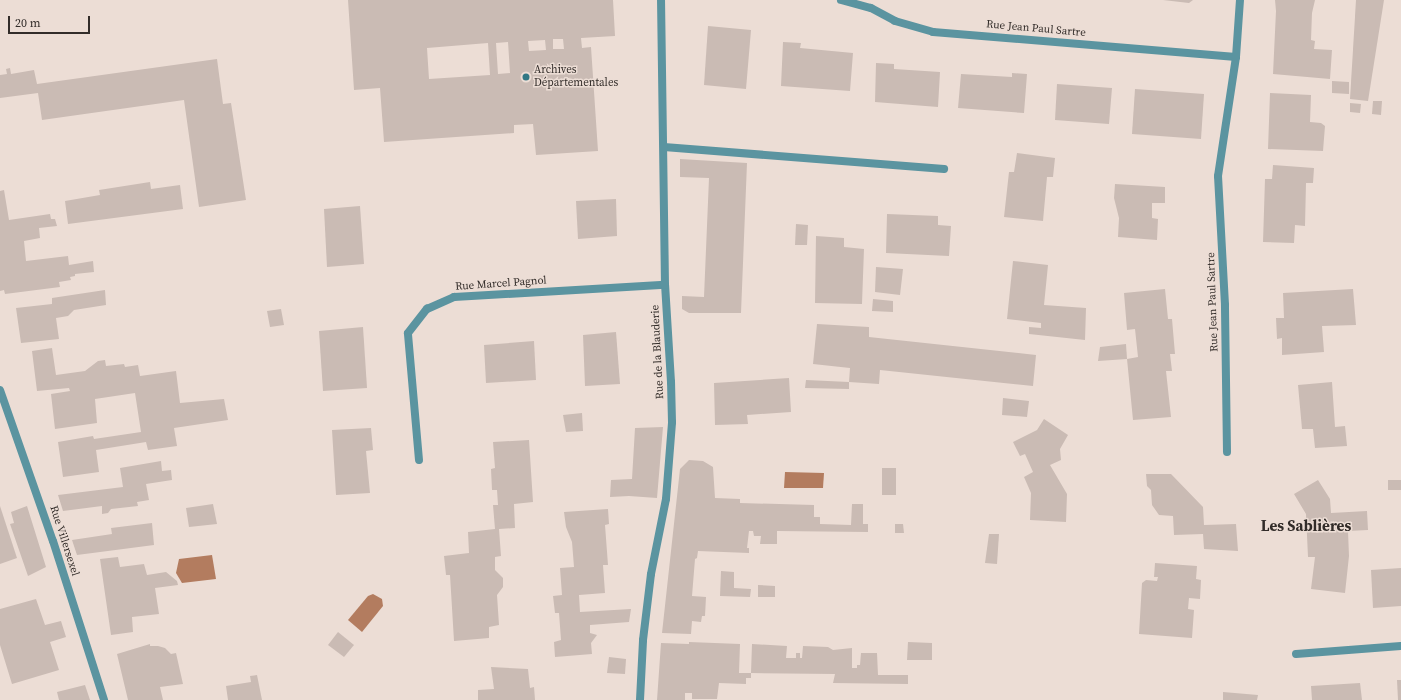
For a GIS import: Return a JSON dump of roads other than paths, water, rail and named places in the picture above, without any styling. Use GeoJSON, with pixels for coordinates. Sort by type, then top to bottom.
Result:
{"type":"FeatureCollection","features":[{"type":"Feature","properties":{"kind":"street","name":"Rue de la Blauderie"},"geometry":{"type":"LineString","coordinates":[[640,700],[643,640],[651,574],[666,499],[672,422],[665,285],[661,0]]}},
{"type":"Feature","properties":{"kind":"street","name":"Rue Jean Paul Sartre"},"geometry":{"type":"LineString","coordinates":[[841,0],[871,8],[895,21],[933,32],[1236,57]]}},
{"type":"Feature","properties":{"kind":"street","name":"Rue Jean Paul Sartre"},"geometry":{"type":"LineString","coordinates":[[1227,452],[1226,305],[1218,176],[1236,57],[1240,0]]}},
{"type":"Feature","properties":{"kind":"street"},"geometry":{"type":"LineString","coordinates":[[664,147],[944,169]]}},
{"type":"Feature","properties":{"kind":"street","name":"Rue Marcel Pagnol"},"geometry":{"type":"LineString","coordinates":[[419,460],[408,333],[427,309],[454,297],[665,285]]}},
{"type":"Feature","properties":{"kind":"street","name":"Rue Villersexel"},"geometry":{"type":"LineString","coordinates":[[0,390],[54,541],[104,700]]}},
{"type":"Feature","properties":{"kind":"street"},"geometry":{"type":"LineString","coordinates":[[1296,654],[1401,646]]}},
{"type":"Feature","properties":{"kind":"place","name":"Archives Départementales"},"geometry":{"type":"Point","coordinates":[526,77]}},
{"type":"Feature","properties":{"kind":"district","name":"Les Sablières"},"geometry":{"type":"Point","coordinates":[1306,526]}}]}
